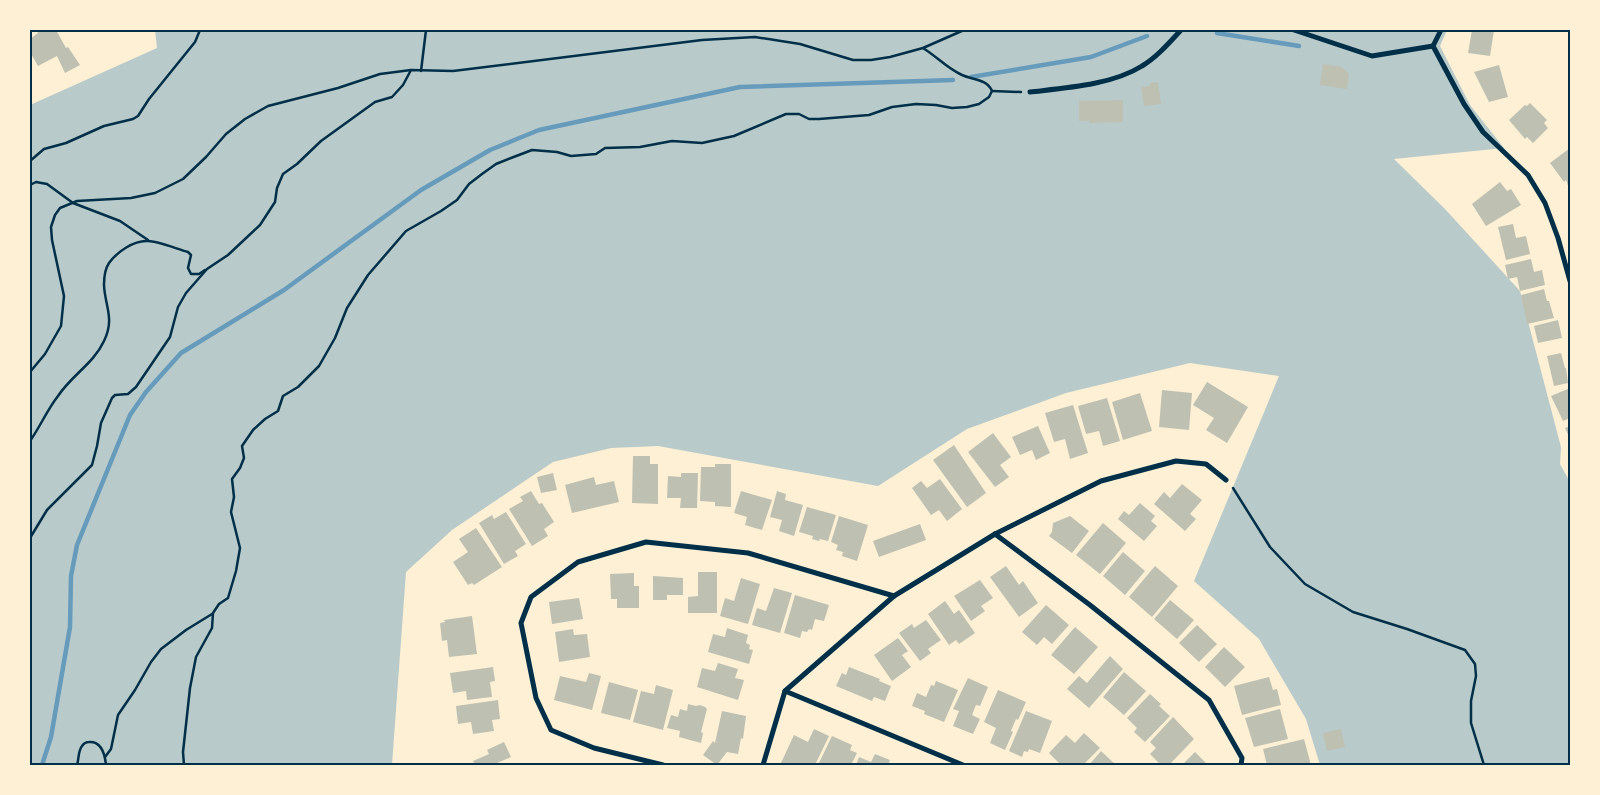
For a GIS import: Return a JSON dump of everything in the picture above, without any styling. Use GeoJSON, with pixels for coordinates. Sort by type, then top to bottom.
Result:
{"type":"FeatureCollection","features":[{"type":"Feature","properties":{"kind":"street"},"geometry":{"type":"LineString","coordinates":[[1030,92],[1098,82],[1124,75],[1141,67],[1181,30]]}},
{"type":"Feature","properties":{"kind":"street"},"geometry":{"type":"LineString","coordinates":[[1294,30],[1372,56],[1433,46]]}},
{"type":"Feature","properties":{"kind":"street"},"geometry":{"type":"LineString","coordinates":[[1433,46],[1441,30]]}},
{"type":"Feature","properties":{"kind":"street"},"geometry":{"type":"LineString","coordinates":[[1433,46],[1464,104],[1483,132],[1528,175],[1545,203],[1558,238],[1570,280]]}},
{"type":"Feature","properties":{"kind":"street"},"geometry":{"type":"LineString","coordinates":[[763,765],[784,692],[894,596],[996,534],[1101,481],[1176,461],[1206,464],[1226,480]]}},
{"type":"Feature","properties":{"kind":"street"},"geometry":{"type":"LineString","coordinates":[[996,534],[1090,605],[1209,700],[1242,758],[1241,765]]}},
{"type":"Feature","properties":{"kind":"street"},"geometry":{"type":"LineString","coordinates":[[663,765],[594,748],[551,730],[536,698],[521,623],[531,597],[578,562],[646,542],[748,554],[894,596]]}},
{"type":"Feature","properties":{"kind":"street"},"geometry":{"type":"LineString","coordinates":[[784,692],[963,765]]}},
{"type":"Feature","properties":{"kind":"path"},"geometry":{"type":"LineString","coordinates":[[30,161],[44,149],[66,143],[116,122],[133,119],[138,116],[149,99],[195,42],[200,30]]}},
{"type":"Feature","properties":{"kind":"path"},"geometry":{"type":"LineString","coordinates":[[421,71],[426,30]]}},
{"type":"Feature","properties":{"kind":"path"},"geometry":{"type":"LineString","coordinates":[[30,372],[45,354],[61,326],[64,296],[51,227],[55,215],[60,208],[73,202],[85,200],[131,198],[155,193],[183,179],[226,134],[245,119],[268,106],[338,88],[380,74],[411,70],[453,71],[702,40],[755,37],[800,44],[852,60],[871,60],[923,48],[964,30]]}},
{"type":"Feature","properties":{"kind":"path"},"geometry":{"type":"LineString","coordinates":[[923,48],[962,75],[990,86],[992,91]]}},
{"type":"Feature","properties":{"kind":"path"},"geometry":{"type":"LineString","coordinates":[[30,441],[58,394],[100,349],[106,338],[110,315],[104,284],[106,271],[109,264],[123,250],[141,241],[149,241],[188,252],[191,259],[188,268],[191,274],[199,274],[207,269],[228,255],[243,239],[256,230],[275,202],[277,188],[283,174],[322,141],[375,102],[392,97],[403,85],[411,70]]}},
{"type":"Feature","properties":{"kind":"path"},"geometry":{"type":"LineString","coordinates":[[992,91],[1030,92]]}},
{"type":"Feature","properties":{"kind":"path"},"geometry":{"type":"LineString","coordinates":[[106,757],[111,749],[118,715],[151,662],[161,649],[213,613],[219,604],[228,598],[240,548],[231,512],[234,497],[232,479],[244,458],[242,446],[253,430],[278,411],[283,396],[298,387],[319,366],[335,338],[347,308],[362,283],[406,231],[457,200],[469,184],[496,164],[532,150],[557,152],[571,156],[596,154],[605,148],[640,147],[672,141],[702,143],[734,136],[786,114],[799,114],[809,119],[819,119],[869,115],[892,107],[916,104],[952,108],[966,107],[979,104],[989,97],[992,91]]}},
{"type":"Feature","properties":{"kind":"path"},"geometry":{"type":"LineString","coordinates":[[30,185],[36,182],[47,184],[73,202],[120,221],[149,241]]}},
{"type":"Feature","properties":{"kind":"path"},"geometry":{"type":"LineString","coordinates":[[30,538],[47,510],[92,465],[101,422],[112,398],[115,395],[128,394],[136,387],[170,337],[178,307],[186,293],[207,269]]}},
{"type":"Feature","properties":{"kind":"path"},"geometry":{"type":"LineString","coordinates":[[1226,480],[1236,491],[1270,547],[1304,584],[1354,612],[1465,650],[1475,664],[1476,676],[1471,700],[1471,723],[1484,765]]}},
{"type":"Feature","properties":{"kind":"path"},"geometry":{"type":"LineString","coordinates":[[184,765],[183,752],[190,688],[196,657],[212,628],[213,613]]}},
{"type":"Feature","properties":{"kind":"path"},"geometry":{"type":"LineString","coordinates":[[77,765],[81,746],[92,742],[102,748],[106,757],[106,765]]}},
{"type":"Feature","properties":{"kind":"shaded area"},"geometry":{"type":"Polygon","coordinates":[[[155,30],[1447,30],[1440,46],[1470,105],[1504,148],[1394,159],[1445,209],[1520,291],[1561,447],[1560,464],[1570,482],[1570,765],[1320,765],[1306,719],[1259,639],[1194,581],[1279,376],[1190,363],[1066,393],[967,429],[878,486],[658,446],[611,448],[553,462],[452,530],[406,572],[392,765],[30,765],[30,105],[157,48],[155,30]]]}},
{"type":"Feature","properties":{"kind":"building"},"geometry":{"type":"Polygon","coordinates":[[[36,30],[56,30],[66,48],[68,47],[80,65],[65,73],[57,56],[38,66],[30,52],[30,39],[38,33],[36,30]]]}},
{"type":"Feature","properties":{"kind":"building"},"geometry":{"type":"Polygon","coordinates":[[[1472,30],[1494,30],[1490,56],[1468,53],[1472,30]]]}},
{"type":"Feature","properties":{"kind":"building"},"geometry":{"type":"Polygon","coordinates":[[[1323,64],[1342,67],[1349,74],[1347,89],[1320,85],[1323,64]]]}},
{"type":"Feature","properties":{"kind":"building"},"geometry":{"type":"Polygon","coordinates":[[[1499,65],[1508,97],[1489,102],[1474,72],[1499,65]]]}},
{"type":"Feature","properties":{"kind":"building"},"geometry":{"type":"Polygon","coordinates":[[[1158,82],[1161,104],[1144,106],[1141,87],[1150,86],[1150,83],[1158,82]]]}},
{"type":"Feature","properties":{"kind":"building"},"geometry":{"type":"Polygon","coordinates":[[[1123,100],[1123,122],[1089,123],[1089,121],[1079,121],[1079,101],[1123,100]]]}},
{"type":"Feature","properties":{"kind":"building"},"geometry":{"type":"Polygon","coordinates":[[[1530,103],[1547,120],[1544,123],[1548,128],[1533,143],[1527,137],[1525,139],[1509,120],[1525,105],[1527,106],[1530,103]]]}},
{"type":"Feature","properties":{"kind":"building"},"geometry":{"type":"Polygon","coordinates":[[[1570,148],[1570,191],[1566,180],[1564,182],[1550,163],[1570,148]]]}},
{"type":"Feature","properties":{"kind":"building"},"geometry":{"type":"Polygon","coordinates":[[[1500,182],[1507,191],[1511,189],[1521,205],[1486,226],[1472,204],[1500,182]]]}},
{"type":"Feature","properties":{"kind":"building"},"geometry":{"type":"Polygon","coordinates":[[[1513,224],[1516,238],[1526,236],[1530,254],[1506,260],[1498,227],[1513,224]]]}},
{"type":"Feature","properties":{"kind":"building"},"geometry":{"type":"Polygon","coordinates":[[[1531,259],[1534,272],[1542,270],[1545,285],[1520,291],[1517,277],[1508,279],[1505,265],[1531,259]]]}},
{"type":"Feature","properties":{"kind":"building"},"geometry":{"type":"Polygon","coordinates":[[[1544,289],[1554,318],[1527,324],[1521,295],[1544,289]]]}},
{"type":"Feature","properties":{"kind":"building"},"geometry":{"type":"Polygon","coordinates":[[[1558,320],[1562,338],[1538,343],[1534,326],[1558,320]]]}},
{"type":"Feature","properties":{"kind":"building"},"geometry":{"type":"Polygon","coordinates":[[[1561,353],[1568,383],[1554,386],[1547,356],[1561,353]]]}},
{"type":"Feature","properties":{"kind":"building"},"geometry":{"type":"Polygon","coordinates":[[[1207,382],[1248,407],[1227,443],[1206,430],[1214,418],[1193,405],[1207,382]]]}},
{"type":"Feature","properties":{"kind":"building"},"geometry":{"type":"Polygon","coordinates":[[[1570,388],[1570,418],[1563,421],[1551,396],[1570,388]]]}},
{"type":"Feature","properties":{"kind":"building"},"geometry":{"type":"Polygon","coordinates":[[[1162,390],[1192,393],[1189,430],[1159,427],[1162,390]]]}},
{"type":"Feature","properties":{"kind":"building"},"geometry":{"type":"Polygon","coordinates":[[[1140,393],[1152,431],[1123,440],[1112,402],[1140,393]]]}},
{"type":"Feature","properties":{"kind":"building"},"geometry":{"type":"Polygon","coordinates":[[[1107,398],[1120,441],[1103,446],[1099,431],[1086,434],[1078,406],[1107,398]]]}},
{"type":"Feature","properties":{"kind":"building"},"geometry":{"type":"Polygon","coordinates":[[[1073,405],[1088,453],[1070,459],[1065,439],[1054,442],[1045,413],[1073,405]]]}},
{"type":"Feature","properties":{"kind":"building"},"geometry":{"type":"Polygon","coordinates":[[[1038,426],[1050,453],[1036,460],[1032,450],[1020,455],[1012,437],[1038,426]]]}},
{"type":"Feature","properties":{"kind":"building"},"geometry":{"type":"Polygon","coordinates":[[[1570,426],[1570,439],[1565,428],[1570,426]]]}},
{"type":"Feature","properties":{"kind":"building"},"geometry":{"type":"Polygon","coordinates":[[[993,433],[1011,457],[1000,465],[1009,477],[995,487],[968,452],[993,433]]]}},
{"type":"Feature","properties":{"kind":"building"},"geometry":{"type":"Polygon","coordinates":[[[954,445],[986,493],[967,507],[933,460],[954,445]]]}},
{"type":"Feature","properties":{"kind":"building"},"geometry":{"type":"Polygon","coordinates":[[[633,456],[650,456],[650,464],[658,464],[658,504],[632,503],[633,456]]]}},
{"type":"Feature","properties":{"kind":"building"},"geometry":{"type":"Polygon","coordinates":[[[715,464],[731,464],[731,507],[715,506],[715,502],[700,501],[701,467],[715,467],[715,464]]]}},
{"type":"Feature","properties":{"kind":"building"},"geometry":{"type":"Polygon","coordinates":[[[553,473],[557,490],[541,493],[537,477],[553,473]]]}},
{"type":"Feature","properties":{"kind":"building"},"geometry":{"type":"Polygon","coordinates":[[[681,473],[698,473],[697,508],[680,508],[681,498],[667,498],[668,476],[681,477],[681,473]]]}},
{"type":"Feature","properties":{"kind":"building"},"geometry":{"type":"Polygon","coordinates":[[[594,477],[596,485],[614,481],[619,502],[572,513],[565,485],[594,477]]]}},
{"type":"Feature","properties":{"kind":"building"},"geometry":{"type":"Polygon","coordinates":[[[940,479],[962,509],[947,521],[939,510],[931,515],[912,488],[921,481],[927,488],[940,479]]]}},
{"type":"Feature","properties":{"kind":"building"},"geometry":{"type":"Polygon","coordinates":[[[1182,484],[1202,500],[1190,514],[1196,519],[1185,531],[1154,504],[1164,492],[1170,498],[1182,484]]]}},
{"type":"Feature","properties":{"kind":"building"},"geometry":{"type":"Polygon","coordinates":[[[531,491],[539,504],[542,503],[554,522],[544,529],[548,536],[532,546],[509,509],[523,501],[520,497],[531,491]]]}},
{"type":"Feature","properties":{"kind":"building"},"geometry":{"type":"Polygon","coordinates":[[[741,491],[772,500],[762,530],[745,525],[747,517],[734,513],[741,491]]]}},
{"type":"Feature","properties":{"kind":"building"},"geometry":{"type":"Polygon","coordinates":[[[777,491],[786,494],[785,500],[803,505],[794,536],[779,531],[782,520],[770,517],[777,491]]]}},
{"type":"Feature","properties":{"kind":"building"},"geometry":{"type":"Polygon","coordinates":[[[1140,503],[1155,516],[1151,521],[1157,526],[1144,541],[1118,519],[1124,511],[1129,515],[1140,503]]]}},
{"type":"Feature","properties":{"kind":"building"},"geometry":{"type":"Polygon","coordinates":[[[807,507],[836,515],[828,541],[812,539],[813,536],[799,532],[807,507]]]}},
{"type":"Feature","properties":{"kind":"building"},"geometry":{"type":"Polygon","coordinates":[[[506,512],[526,544],[515,551],[518,556],[504,564],[479,523],[492,515],[494,519],[506,512]]]}},
{"type":"Feature","properties":{"kind":"building"},"geometry":{"type":"Polygon","coordinates":[[[839,516],[868,525],[857,561],[842,556],[843,552],[836,550],[838,545],[831,542],[839,516]]]}},
{"type":"Feature","properties":{"kind":"building"},"geometry":{"type":"Polygon","coordinates":[[[1070,516],[1089,531],[1072,553],[1049,536],[1052,532],[1053,523],[1070,516]]]}},
{"type":"Feature","properties":{"kind":"building"},"geometry":{"type":"Polygon","coordinates":[[[1103,523],[1126,543],[1100,574],[1076,555],[1103,523]]]}},
{"type":"Feature","properties":{"kind":"building"},"geometry":{"type":"Polygon","coordinates":[[[920,524],[926,540],[879,557],[873,541],[920,524]]]}},
{"type":"Feature","properties":{"kind":"building"},"geometry":{"type":"Polygon","coordinates":[[[476,528],[502,567],[474,585],[472,583],[468,585],[453,562],[468,552],[459,539],[476,528]]]}},
{"type":"Feature","properties":{"kind":"building"},"geometry":{"type":"Polygon","coordinates":[[[1123,552],[1145,571],[1125,595],[1103,576],[1123,552]]]}},
{"type":"Feature","properties":{"kind":"building"},"geometry":{"type":"Polygon","coordinates":[[[1006,566],[1019,585],[1023,581],[1038,603],[1019,617],[990,577],[1006,566]]]}},
{"type":"Feature","properties":{"kind":"building"},"geometry":{"type":"Polygon","coordinates":[[[1155,566],[1178,586],[1152,617],[1129,597],[1155,566]]]}},
{"type":"Feature","properties":{"kind":"building"},"geometry":{"type":"Polygon","coordinates":[[[698,572],[717,572],[717,613],[688,613],[688,597],[698,596],[698,572]]]}},
{"type":"Feature","properties":{"kind":"building"},"geometry":{"type":"Polygon","coordinates":[[[634,573],[634,586],[639,586],[639,608],[617,608],[617,599],[611,599],[610,574],[634,573]]]}},
{"type":"Feature","properties":{"kind":"building"},"geometry":{"type":"Polygon","coordinates":[[[653,576],[683,578],[683,595],[667,595],[667,600],[653,600],[653,576]]]}},
{"type":"Feature","properties":{"kind":"building"},"geometry":{"type":"Polygon","coordinates":[[[741,578],[760,584],[748,624],[720,616],[725,598],[734,601],[741,578]]]}},
{"type":"Feature","properties":{"kind":"building"},"geometry":{"type":"Polygon","coordinates":[[[980,580],[993,598],[981,606],[985,611],[971,621],[954,596],[980,580]]]}},
{"type":"Feature","properties":{"kind":"building"},"geometry":{"type":"Polygon","coordinates":[[[774,588],[792,593],[780,633],[752,625],[757,608],[766,611],[774,588]]]}},
{"type":"Feature","properties":{"kind":"building"},"geometry":{"type":"Polygon","coordinates":[[[795,595],[829,605],[824,621],[815,619],[812,630],[802,631],[800,638],[784,633],[795,595]]]}},
{"type":"Feature","properties":{"kind":"building"},"geometry":{"type":"Polygon","coordinates":[[[579,598],[583,619],[552,624],[549,602],[579,598]]]}},
{"type":"Feature","properties":{"kind":"building"},"geometry":{"type":"Polygon","coordinates":[[[1170,600],[1194,620],[1177,639],[1154,619],[1170,600]]]}},
{"type":"Feature","properties":{"kind":"building"},"geometry":{"type":"Polygon","coordinates":[[[945,601],[954,614],[959,610],[975,633],[959,644],[956,640],[949,645],[928,614],[945,601]]]}},
{"type":"Feature","properties":{"kind":"building"},"geometry":{"type":"Polygon","coordinates":[[[1046,605],[1069,625],[1052,644],[1044,637],[1037,645],[1022,632],[1046,605]]]}},
{"type":"Feature","properties":{"kind":"building"},"geometry":{"type":"Polygon","coordinates":[[[472,616],[477,654],[449,657],[447,640],[442,641],[440,623],[445,622],[444,620],[472,616]]]}},
{"type":"Feature","properties":{"kind":"building"},"geometry":{"type":"Polygon","coordinates":[[[926,620],[941,640],[928,649],[931,653],[920,661],[899,633],[912,624],[914,628],[926,620]]]}},
{"type":"Feature","properties":{"kind":"building"},"geometry":{"type":"Polygon","coordinates":[[[1197,625],[1217,644],[1199,662],[1179,643],[1197,625]]]}},
{"type":"Feature","properties":{"kind":"building"},"geometry":{"type":"Polygon","coordinates":[[[1075,627],[1098,647],[1074,674],[1051,655],[1075,627]]]}},
{"type":"Feature","properties":{"kind":"building"},"geometry":{"type":"Polygon","coordinates":[[[727,628],[748,635],[746,643],[750,645],[749,649],[753,650],[749,664],[708,652],[713,634],[725,637],[727,628]]]}},
{"type":"Feature","properties":{"kind":"building"},"geometry":{"type":"Polygon","coordinates":[[[573,629],[574,635],[587,634],[590,657],[559,662],[555,632],[573,629]]]}},
{"type":"Feature","properties":{"kind":"building"},"geometry":{"type":"Polygon","coordinates":[[[898,638],[908,651],[902,655],[911,667],[892,681],[874,655],[898,638]]]}},
{"type":"Feature","properties":{"kind":"building"},"geometry":{"type":"Polygon","coordinates":[[[1224,647],[1245,667],[1225,687],[1205,667],[1224,647]]]}},
{"type":"Feature","properties":{"kind":"building"},"geometry":{"type":"Polygon","coordinates":[[[1110,656],[1123,669],[1089,708],[1067,689],[1079,676],[1087,683],[1110,656]]]}},
{"type":"Feature","properties":{"kind":"building"},"geometry":{"type":"Polygon","coordinates":[[[718,663],[738,669],[735,678],[744,680],[738,700],[697,687],[702,668],[715,671],[718,663]]]}},
{"type":"Feature","properties":{"kind":"building"},"geometry":{"type":"Polygon","coordinates":[[[493,667],[495,681],[490,682],[492,697],[467,700],[466,691],[453,693],[450,673],[493,667]]]}},
{"type":"Feature","properties":{"kind":"building"},"geometry":{"type":"Polygon","coordinates":[[[849,667],[880,679],[879,681],[891,686],[885,701],[874,697],[872,701],[836,686],[842,673],[846,675],[849,667]]]}},
{"type":"Feature","properties":{"kind":"building"},"geometry":{"type":"Polygon","coordinates":[[[1124,672],[1146,691],[1124,715],[1103,697],[1124,672]]]}},
{"type":"Feature","properties":{"kind":"building"},"geometry":{"type":"Polygon","coordinates":[[[589,673],[601,676],[592,710],[554,700],[560,676],[586,682],[589,673]]]}},
{"type":"Feature","properties":{"kind":"building"},"geometry":{"type":"Polygon","coordinates":[[[1269,677],[1273,690],[1277,689],[1281,705],[1242,715],[1234,686],[1269,677]]]}},
{"type":"Feature","properties":{"kind":"building"},"geometry":{"type":"Polygon","coordinates":[[[968,678],[988,687],[980,706],[976,705],[972,715],[980,719],[973,734],[953,726],[959,711],[953,709],[968,678]]]}},
{"type":"Feature","properties":{"kind":"building"},"geometry":{"type":"Polygon","coordinates":[[[936,681],[958,690],[944,722],[924,714],[925,711],[912,706],[917,693],[926,697],[931,685],[934,686],[936,681]]]}},
{"type":"Feature","properties":{"kind":"building"},"geometry":{"type":"Polygon","coordinates":[[[609,682],[638,690],[630,720],[601,713],[609,682]]]}},
{"type":"Feature","properties":{"kind":"building"},"geometry":{"type":"Polygon","coordinates":[[[656,685],[673,690],[663,730],[633,722],[641,691],[654,694],[656,685]]]}},
{"type":"Feature","properties":{"kind":"building"},"geometry":{"type":"Polygon","coordinates":[[[998,690],[1026,702],[1018,720],[1016,719],[1011,731],[1013,732],[1005,750],[990,743],[996,728],[984,722],[998,690]]]}},
{"type":"Feature","properties":{"kind":"building"},"geometry":{"type":"Polygon","coordinates":[[[1150,694],[1170,716],[1145,742],[1134,732],[1137,728],[1127,718],[1150,694]]]}},
{"type":"Feature","properties":{"kind":"building"},"geometry":{"type":"Polygon","coordinates":[[[498,700],[500,719],[492,720],[494,731],[473,734],[471,722],[458,724],[456,706],[498,700]]]}},
{"type":"Feature","properties":{"kind":"building"},"geometry":{"type":"Polygon","coordinates":[[[688,704],[700,705],[707,709],[701,732],[703,733],[701,743],[679,737],[680,731],[667,728],[671,715],[678,717],[680,709],[687,711],[688,704]]]}},
{"type":"Feature","properties":{"kind":"building"},"geometry":{"type":"Polygon","coordinates":[[[1280,709],[1288,739],[1254,747],[1245,718],[1280,709]]]}},
{"type":"Feature","properties":{"kind":"building"},"geometry":{"type":"Polygon","coordinates":[[[722,711],[746,716],[743,739],[741,738],[738,754],[727,752],[717,765],[703,755],[713,741],[715,743],[722,711]]]}},
{"type":"Feature","properties":{"kind":"building"},"geometry":{"type":"Polygon","coordinates":[[[1026,711],[1052,721],[1040,753],[1029,749],[1028,752],[1024,751],[1022,757],[1009,751],[1026,711]]]}},
{"type":"Feature","properties":{"kind":"building"},"geometry":{"type":"Polygon","coordinates":[[[1173,717],[1194,739],[1169,765],[1161,765],[1150,754],[1156,748],[1150,742],[1173,717]]]}},
{"type":"Feature","properties":{"kind":"building"},"geometry":{"type":"Polygon","coordinates":[[[814,729],[829,736],[815,765],[787,765],[781,763],[794,735],[808,742],[814,729]]]}},
{"type":"Feature","properties":{"kind":"building"},"geometry":{"type":"Polygon","coordinates":[[[1341,729],[1345,747],[1327,751],[1323,733],[1341,729]]]}},
{"type":"Feature","properties":{"kind":"building"},"geometry":{"type":"Polygon","coordinates":[[[1084,733],[1100,748],[1083,765],[1061,765],[1049,753],[1066,735],[1075,743],[1084,733]]]}},
{"type":"Feature","properties":{"kind":"building"},"geometry":{"type":"Polygon","coordinates":[[[832,736],[852,745],[850,750],[857,753],[851,765],[818,765],[832,736]]]}},
{"type":"Feature","properties":{"kind":"building"},"geometry":{"type":"Polygon","coordinates":[[[1304,739],[1311,765],[1285,765],[1284,763],[1267,765],[1263,749],[1304,739]]]}},
{"type":"Feature","properties":{"kind":"building"},"geometry":{"type":"Polygon","coordinates":[[[504,742],[511,757],[497,763],[498,765],[475,765],[473,761],[489,754],[487,750],[504,742]]]}},
{"type":"Feature","properties":{"kind":"building"},"geometry":{"type":"Polygon","coordinates":[[[1101,751],[1116,765],[1089,765],[1101,751]]]}},
{"type":"Feature","properties":{"kind":"building"},"geometry":{"type":"Polygon","coordinates":[[[1195,752],[1208,765],[1182,765],[1195,752]]]}},
{"type":"Feature","properties":{"kind":"building"},"geometry":{"type":"Polygon","coordinates":[[[875,754],[890,760],[888,765],[856,765],[859,757],[871,762],[875,754]]]}},
{"type":"Feature","properties":{"kind":"waterway"},"geometry":{"type":"LineString","coordinates":[[1217,33],[1299,46]]}},
{"type":"Feature","properties":{"kind":"waterway"},"geometry":{"type":"LineString","coordinates":[[971,77],[1091,57],[1147,36]]}},
{"type":"Feature","properties":{"kind":"waterway"},"geometry":{"type":"LineString","coordinates":[[42,765],[51,737],[70,627],[71,576],[77,545],[130,415],[146,392],[181,353],[284,290],[421,190],[490,150],[539,130],[740,87],[953,80]]}}]}
